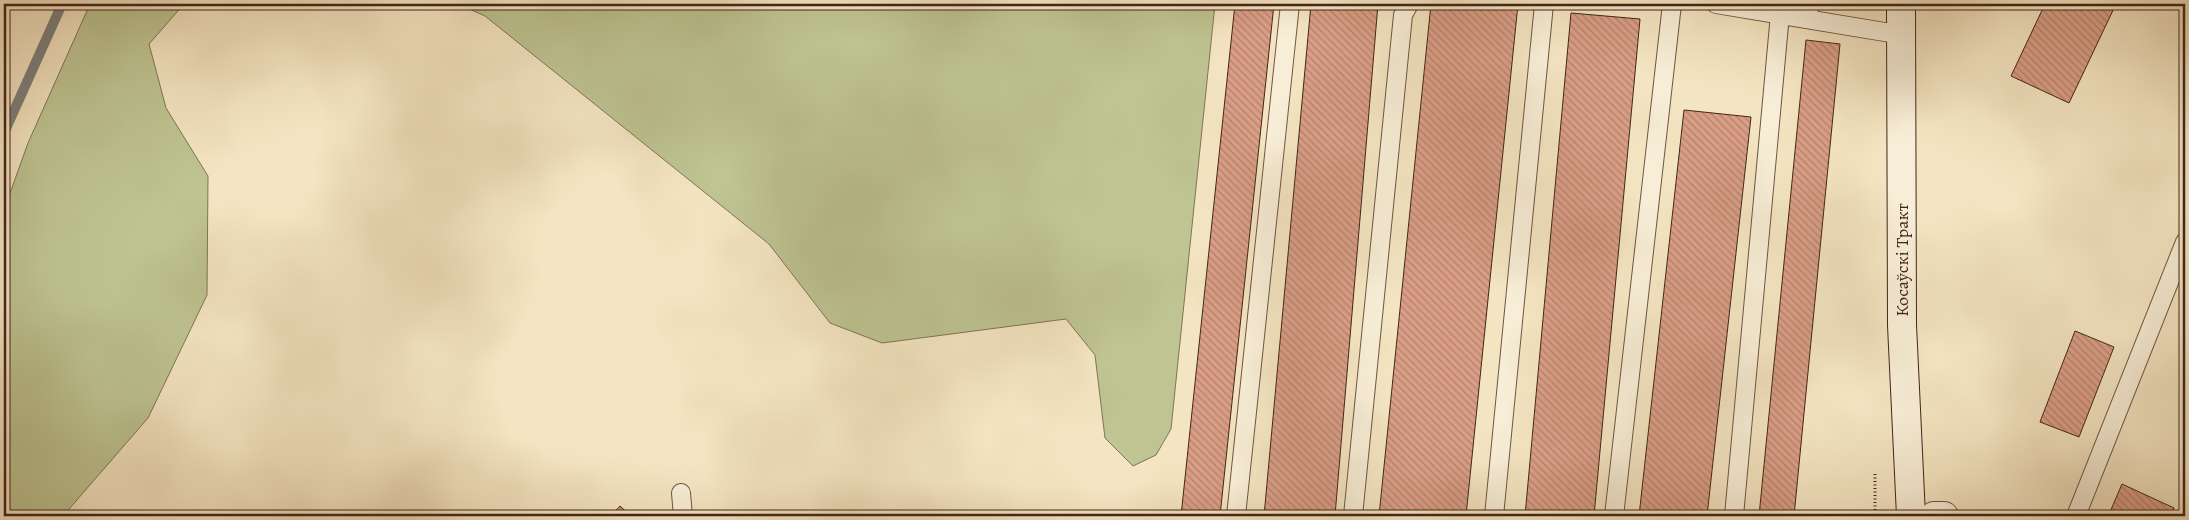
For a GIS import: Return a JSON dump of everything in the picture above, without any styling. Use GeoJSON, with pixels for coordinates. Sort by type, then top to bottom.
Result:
{"type":"FeatureCollection","features":[{"type":"Feature","properties":{"kind":"main road","name":"Косаўскі Тракт"},"geometry":{"type":"LineString","coordinates":[[1901,4],[1902,325],[1911,516]]}},
{"type":"Feature","properties":{"kind":"main road"},"geometry":{"type":"LineString","coordinates":[[1934,516],[1944,516]]}},
{"type":"Feature","properties":{"kind":"lane"},"geometry":{"type":"LineString","coordinates":[[1236,516],[1290,4]]}},
{"type":"Feature","properties":{"kind":"lane"},"geometry":{"type":"LineString","coordinates":[[1353,516],[1403,15],[1408,4]]}},
{"type":"Feature","properties":{"kind":"lane"},"geometry":{"type":"LineString","coordinates":[[1494,516],[1544,4]]}},
{"type":"Feature","properties":{"kind":"lane"},"geometry":{"type":"LineString","coordinates":[[1614,516],[1672,4]]}},
{"type":"Feature","properties":{"kind":"lane"},"geometry":{"type":"LineString","coordinates":[[1716,4],[1780,14],[1808,11],[1902,35]]}},
{"type":"Feature","properties":{"kind":"lane"},"geometry":{"type":"LineString","coordinates":[[1734,516],[1780,14]]}},
{"type":"Feature","properties":{"kind":"lane"},"geometry":{"type":"LineString","coordinates":[[2076,516],[2185,242]]}},
{"type":"Feature","properties":{"kind":"lane"},"geometry":{"type":"LineString","coordinates":[[681,493],[683,516]]}},
{"type":"Feature","properties":{"kind":"green space"},"geometry":{"type":"Polygon","coordinates":[[[90,4],[184,4],[149,44],[166,108],[208,176],[207,295],[148,418],[63,516],[4,516],[4,210],[28,143],[90,4]]]}},
{"type":"Feature","properties":{"kind":"green space"},"geometry":{"type":"Polygon","coordinates":[[[458,4],[1215,4],[1171,429],[1156,455],[1133,466],[1105,438],[1095,355],[1066,319],[882,343],[830,323],[769,244],[485,16],[458,4]]]}},
{"type":"Feature","properties":{"kind":"building"},"geometry":{"type":"Polygon","coordinates":[[[1235,4],[1274,4],[1220,516],[1181,516],[1235,4]]]}},
{"type":"Feature","properties":{"kind":"building"},"geometry":{"type":"Polygon","coordinates":[[[1311,4],[1378,4],[1335,516],[1264,516],[1311,4]]]}},
{"type":"Feature","properties":{"kind":"building"},"geometry":{"type":"Polygon","coordinates":[[[1431,4],[1518,4],[1466,516],[1379,516],[1431,4]]]}},
{"type":"Feature","properties":{"kind":"building"},"geometry":{"type":"Polygon","coordinates":[[[2045,4],[2116,4],[2069,103],[2011,76],[2045,4]]]}},
{"type":"Feature","properties":{"kind":"building"},"geometry":{"type":"Polygon","coordinates":[[[1571,13],[1640,19],[1594,516],[1525,516],[1571,13]]]}},
{"type":"Feature","properties":{"kind":"building"},"geometry":{"type":"Polygon","coordinates":[[[1806,40],[1840,44],[1794,516],[1759,516],[1806,40]]]}},
{"type":"Feature","properties":{"kind":"building"},"geometry":{"type":"Polygon","coordinates":[[[1684,110],[1751,117],[1707,516],[1639,516],[1684,110]]]}},
{"type":"Feature","properties":{"kind":"building"},"geometry":{"type":"Polygon","coordinates":[[[2075,331],[2114,347],[2079,437],[2040,422],[2075,331]]]}},
{"type":"Feature","properties":{"kind":"building"},"geometry":{"type":"Polygon","coordinates":[[[2122,484],[2174,508],[2171,516],[2120,516],[2110,512],[2122,484]]]}},
{"type":"Feature","properties":{"kind":"building"},"geometry":{"type":"Polygon","coordinates":[[[620,506],[631,516],[611,516],[620,506]]]}},
{"type":"Feature","properties":{"kind":"waterway"},"geometry":{"type":"LineString","coordinates":[[4,133],[62,4]]}}]}
